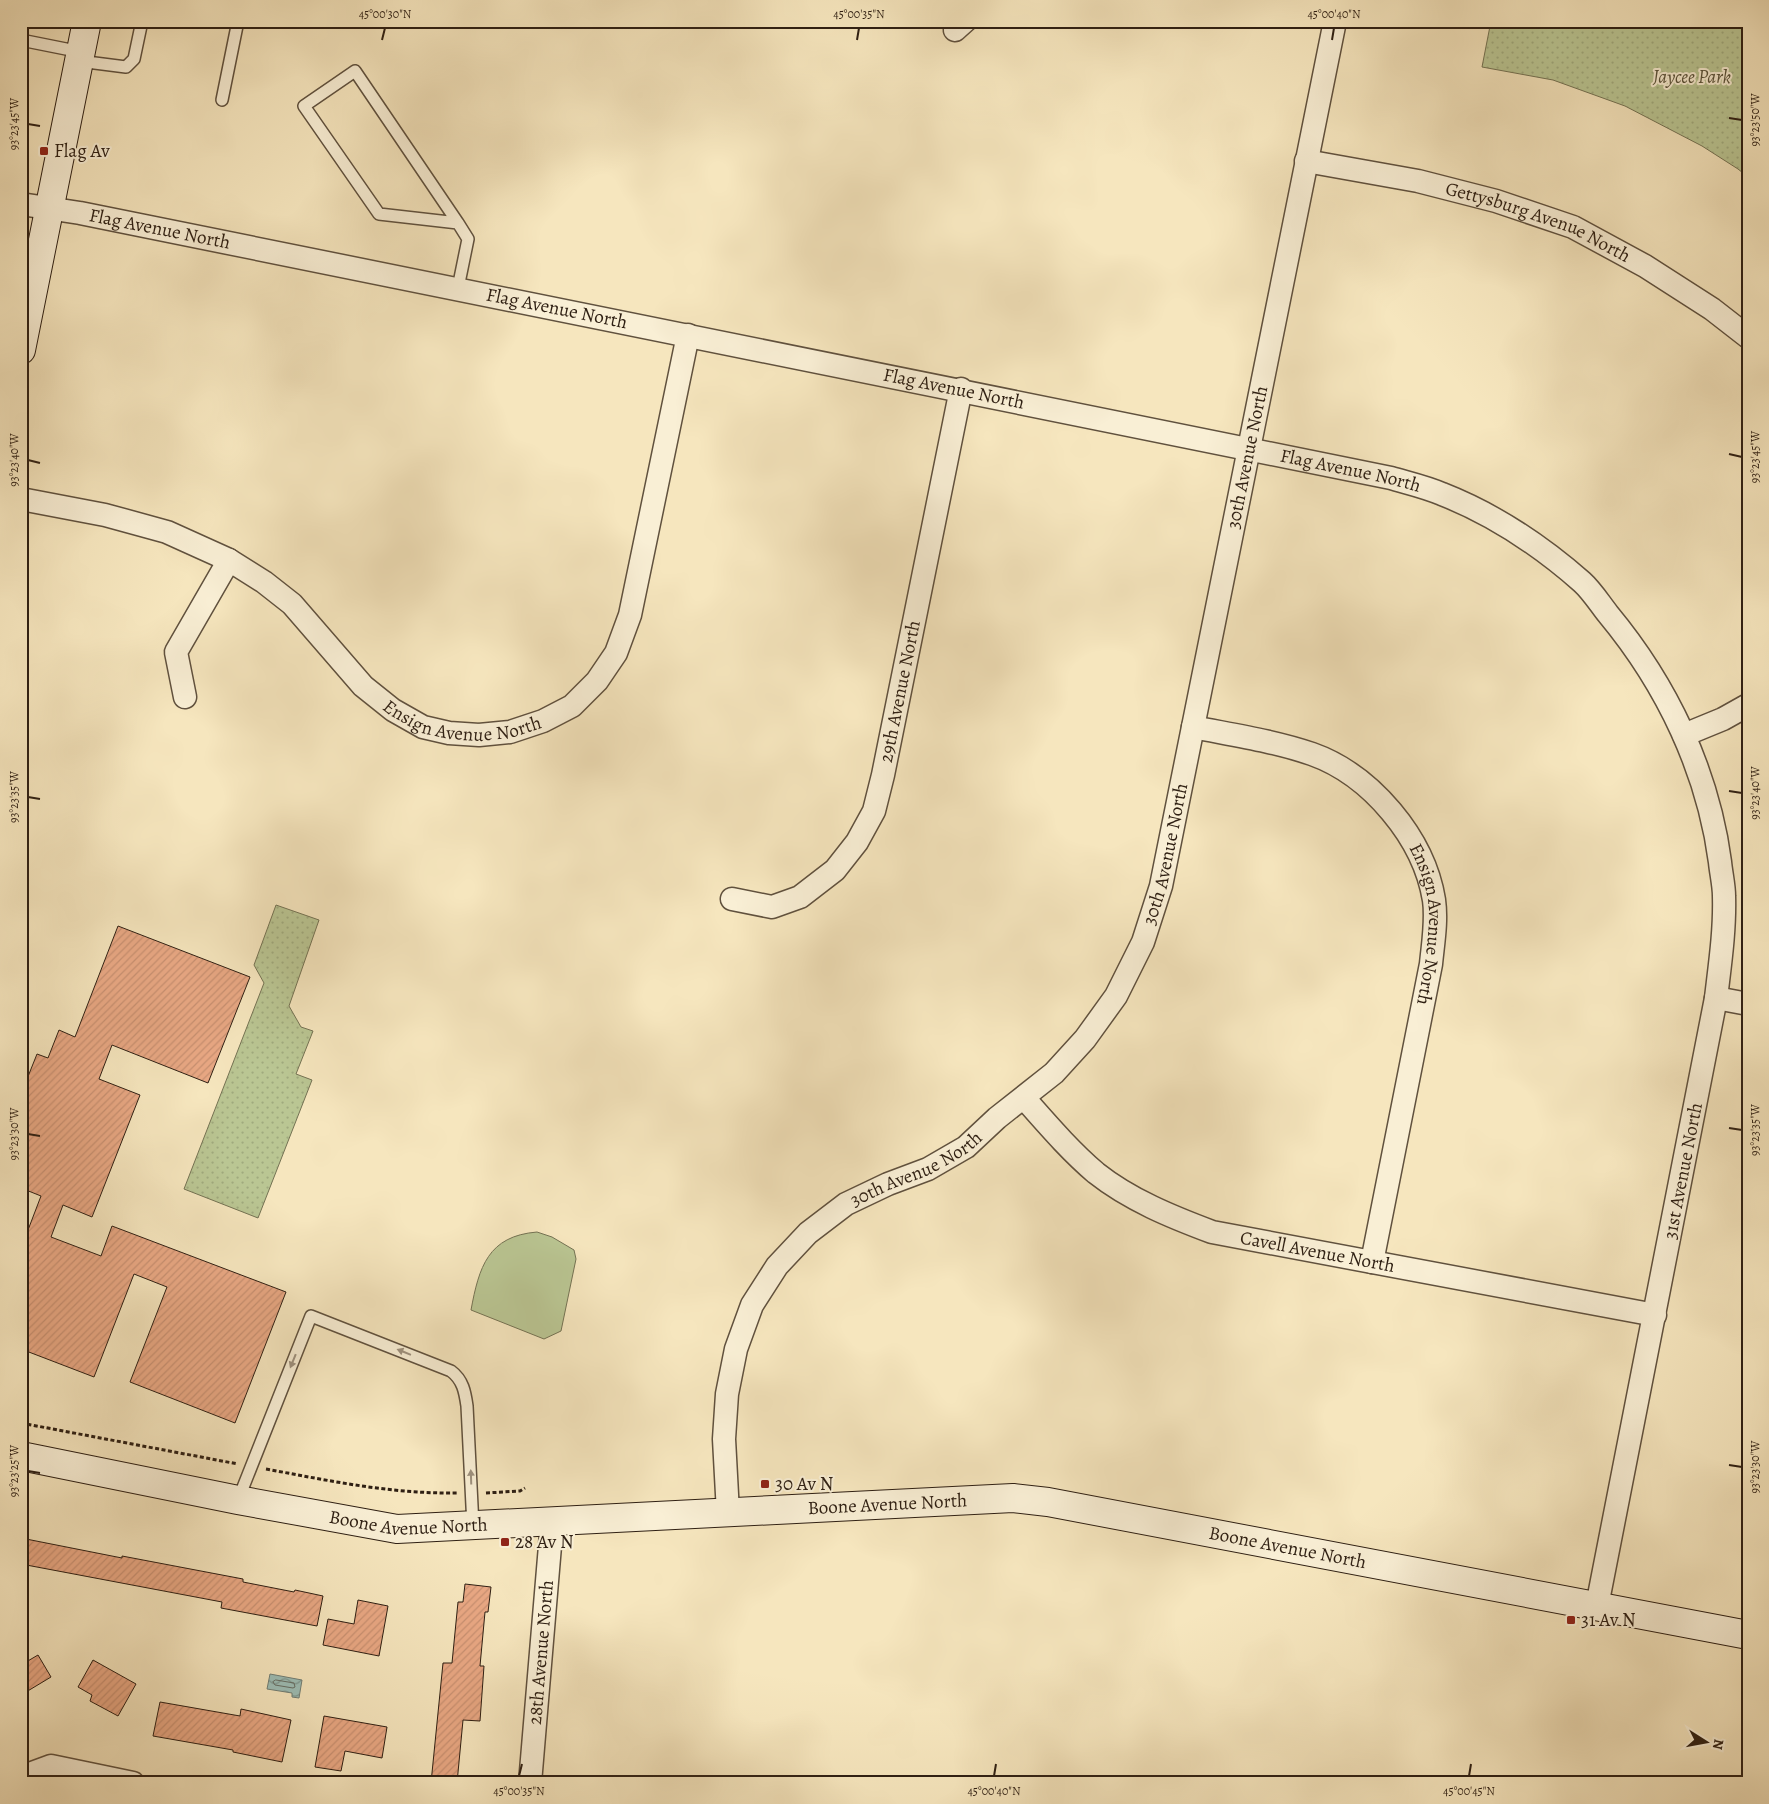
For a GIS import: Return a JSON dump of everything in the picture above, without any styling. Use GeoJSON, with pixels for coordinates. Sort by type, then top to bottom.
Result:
{"type":"FeatureCollection","features":[{"type":"Feature","properties":{"kind":"street"},"geometry":{"type":"LineString","coordinates":[[21,350],[87,21]]}},
{"type":"Feature","properties":{"kind":"street","name":"30th Avenue North"},"geometry":{"type":"LineString","coordinates":[[728,1513],[724,1439],[728,1385],[736,1349],[752,1305],[777,1266],[808,1233],[846,1204],[888,1184],[928,1170],[966,1147],[997,1118],[1054,1073],[1085,1039],[1116,996],[1143,942],[1161,886],[1335,21]]}},
{"type":"Feature","properties":{"kind":"street","name":"Gettysburg Avenue North"},"geometry":{"type":"LineString","coordinates":[[1306,161],[1418,181],[1496,201],[1573,227],[1645,266],[1712,310],[1748,338]]}},
{"type":"Feature","properties":{"kind":"street","name":"Flag Avenue North"},"geometry":{"type":"LineString","coordinates":[[21,204],[50,208],[458,288],[961,390],[1391,478],[1441,493],[1491,517],[1515,532],[1539,548],[1583,583],[1620,629],[1656,680],[1684,736]]}},
{"type":"Feature","properties":{"kind":"street","name":"Ensign Avenue North"},"geometry":{"type":"LineString","coordinates":[[21,498],[105,515],[167,532],[229,560],[264,582],[292,604],[363,686],[393,710],[422,726],[449,733],[479,735],[510,732],[550,717],[572,706],[597,681],[616,653],[630,615],[688,335]]}},
{"type":"Feature","properties":{"kind":"street","name":"29th Avenue North"},"geometry":{"type":"LineString","coordinates":[[732,899],[772,907],[800,897],[835,870],[857,842],[874,811],[885,766],[961,390]]}},
{"type":"Feature","properties":{"kind":"street"},"geometry":{"type":"LineString","coordinates":[[185,697],[176,652],[229,560]]}},
{"type":"Feature","properties":{"kind":"street"},"geometry":{"type":"LineString","coordinates":[[1684,736],[1723,719],[1748,705]]}},
{"type":"Feature","properties":{"kind":"street","name":"Ensign Avenue North"},"geometry":{"type":"LineString","coordinates":[[1193,727],[1275,744],[1313,755],[1347,771],[1378,798],[1405,828],[1424,862],[1434,900],[1435,929],[1431,964],[1372,1262]]}},
{"type":"Feature","properties":{"kind":"street","name":"31st Avenue North"},"geometry":{"type":"LineString","coordinates":[[1597,1606],[1716,998],[1722,946],[1724,895],[1714,829],[1704,786],[1684,736]]}},
{"type":"Feature","properties":{"kind":"street"},"geometry":{"type":"LineString","coordinates":[[1716,998],[1748,1004]]}},
{"type":"Feature","properties":{"kind":"street","name":"Cavell Avenue North"},"geometry":{"type":"LineString","coordinates":[[1024,1098],[1059,1138],[1097,1173],[1136,1199],[1212,1232],[1655,1315]]}},
{"type":"Feature","properties":{"kind":"street","name":"Boone Avenue North"},"geometry":{"type":"LineString","coordinates":[[21,1456],[238,1500],[348,1521],[397,1528],[473,1526],[1013,1498],[1048,1502],[1748,1635]]}},
{"type":"Feature","properties":{"kind":"street","name":"28th Avenue North"},"geometry":{"type":"LineString","coordinates":[[530,1783],[552,1522]]}},
{"type":"Feature","properties":{"kind":"street"},"geometry":{"type":"LineString","coordinates":[[27,1783],[32,1773],[51,1766],[134,1783]]}},
{"type":"Feature","properties":{"kind":"lane"},"geometry":{"type":"LineString","coordinates":[[21,40],[126,67],[134,59],[142,21]]}},
{"type":"Feature","properties":{"kind":"lane"},"geometry":{"type":"LineString","coordinates":[[222,100],[238,21]]}},
{"type":"Feature","properties":{"kind":"lane"},"geometry":{"type":"LineString","coordinates":[[458,223],[379,214],[304,106],[356,71],[458,223],[468,239],[458,288]]}},
{"type":"Feature","properties":{"kind":"lane"},"geometry":{"type":"LineString","coordinates":[[238,1500],[311,1316],[451,1371],[459,1377],[467,1406],[473,1526]]}},
{"type":"Feature","properties":{"kind":"path"},"geometry":{"type":"LineString","coordinates":[[21,1423],[383,1490],[424,1494],[520,1491],[525,1488]]}},
{"type":"Feature","properties":{"kind":"green space","name":"Jaycee Park"},"geometry":{"type":"Polygon","coordinates":[[[1491,21],[1748,21],[1748,177],[1702,146],[1625,106],[1553,80],[1482,67],[1491,21]]]}},
{"type":"Feature","properties":{"kind":"green space"},"geometry":{"type":"Polygon","coordinates":[[[276,905],[319,920],[289,1006],[301,1027],[313,1031],[296,1074],[312,1080],[258,1218],[184,1189],[264,983],[254,965],[276,905]]]}},
{"type":"Feature","properties":{"kind":"green space"},"geometry":{"type":"Polygon","coordinates":[[[537,1232],[552,1237],[574,1250],[576,1259],[561,1331],[544,1339],[471,1310],[482,1267],[489,1256],[507,1240],[537,1232]]]}},
{"type":"Feature","properties":{"kind":"water"},"geometry":{"type":"Polygon","coordinates":[[[270,1674],[302,1680],[299,1698],[292,1697],[292,1693],[267,1689],[270,1674]]]}},
{"type":"Feature","properties":{"kind":"building"},"geometry":{"type":"Polygon","coordinates":[[[118,926],[250,977],[208,1083],[112,1045],[99,1079],[140,1095],[92,1217],[63,1205],[51,1237],[101,1256],[112,1226],[286,1292],[235,1423],[130,1382],[167,1287],[134,1274],[94,1377],[21,1349],[21,1228],[28,1230],[41,1196],[21,1188],[21,1094],[37,1054],[48,1058],[59,1030],[75,1037],[118,926]]]}},
{"type":"Feature","properties":{"kind":"building"},"geometry":{"type":"Polygon","coordinates":[[[21,1538],[243,1579],[243,1582],[323,1596],[317,1626],[221,1608],[222,1602],[21,1564],[21,1538]]]}},
{"type":"Feature","properties":{"kind":"building"},"geometry":{"type":"Polygon","coordinates":[[[465,1584],[491,1587],[488,1612],[485,1612],[480,1666],[484,1666],[480,1721],[463,1720],[457,1783],[431,1783],[443,1663],[452,1663],[458,1602],[463,1602],[465,1584]]]}},
{"type":"Feature","properties":{"kind":"building"},"geometry":{"type":"Polygon","coordinates":[[[358,1600],[388,1606],[379,1656],[323,1645],[328,1619],[354,1624],[358,1600]]]}},
{"type":"Feature","properties":{"kind":"building"},"geometry":{"type":"Polygon","coordinates":[[[38,1655],[51,1677],[21,1695],[21,1665],[38,1655]]]}},
{"type":"Feature","properties":{"kind":"building"},"geometry":{"type":"Polygon","coordinates":[[[93,1660],[136,1684],[118,1716],[90,1701],[92,1695],[78,1687],[93,1660]]]}},
{"type":"Feature","properties":{"kind":"building"},"geometry":{"type":"Polygon","coordinates":[[[160,1702],[240,1716],[241,1709],[291,1720],[282,1762],[233,1752],[233,1750],[153,1736],[160,1702]]]}},
{"type":"Feature","properties":{"kind":"building"},"geometry":{"type":"Polygon","coordinates":[[[324,1716],[387,1727],[382,1758],[345,1751],[341,1771],[315,1767],[324,1716]]]}},
{"type":"Feature","properties":{"kind":"place","name":"Flag Av"},"geometry":{"type":"Point","coordinates":[44,151]}},
{"type":"Feature","properties":{"kind":"place","name":"30 Av N"},"geometry":{"type":"Point","coordinates":[765,1484]}},
{"type":"Feature","properties":{"kind":"place","name":"28 Av N"},"geometry":{"type":"Point","coordinates":[505,1542]}},
{"type":"Feature","properties":{"kind":"place","name":"31 Av N"},"geometry":{"type":"Point","coordinates":[1571,1620]}}]}
